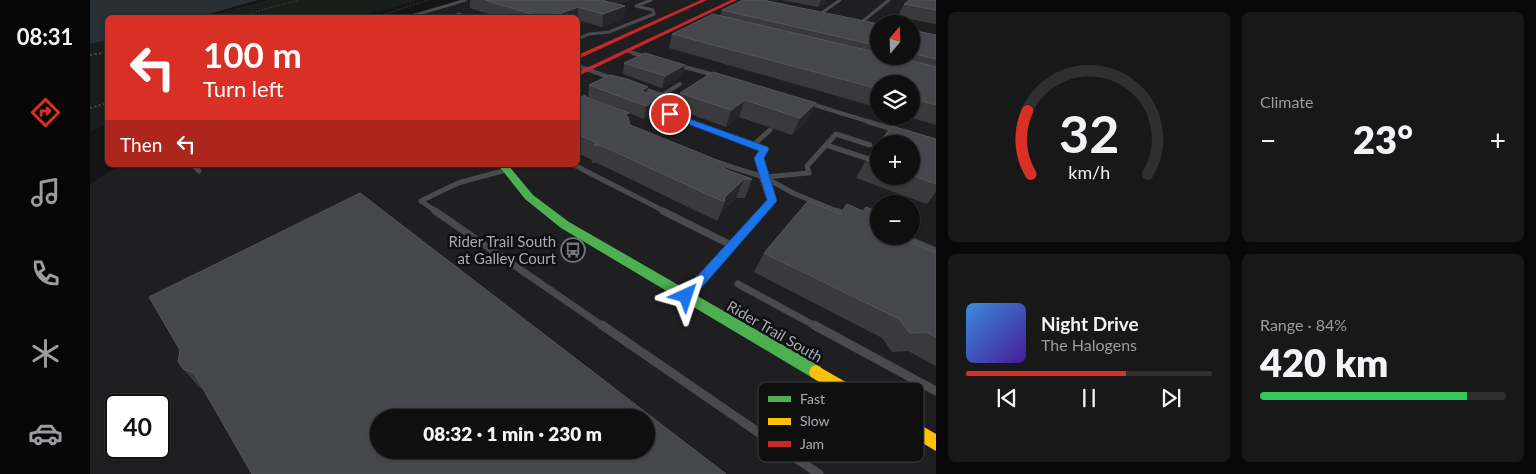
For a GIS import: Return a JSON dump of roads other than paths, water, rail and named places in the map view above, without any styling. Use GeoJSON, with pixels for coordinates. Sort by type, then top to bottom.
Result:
{"type":"FeatureCollection","features":[{"type":"Feature","properties":{"kind":"street"},"geometry":{"type":"LineString","coordinates":[[580,56],[654,19],[705,0]]}},
{"type":"Feature","properties":{"kind":"street"},"geometry":{"type":"LineString","coordinates":[[581,70],[627,51],[735,0]]}},
{"type":"Feature","properties":{"kind":"street"},"geometry":{"type":"LineString","coordinates":[[819,12],[839,16]]}},
{"type":"Feature","properties":{"kind":"street"},"geometry":{"type":"LineString","coordinates":[[859,20],[870,22]]}},
{"type":"Feature","properties":{"kind":"street","name":"Rider Trail South"},"geometry":{"type":"LineString","coordinates":[[505,167],[530,197],[547,213],[832,382]]}},
{"type":"Feature","properties":{"kind":"street"},"geometry":{"type":"LineString","coordinates":[[686,296],[772,201],[764,177]]}},
{"type":"Feature","properties":{"kind":"street","name":"Rider Trail South"},"geometry":{"type":"LineString","coordinates":[[924,436],[936,443]]}},
{"type":"Feature","properties":{"kind":"lane"},"geometry":{"type":"LineString","coordinates":[[415,15],[466,0]]}},
{"type":"Feature","properties":{"kind":"lane"},"geometry":{"type":"LineString","coordinates":[[651,0],[636,6],[655,12],[654,19]]}},
{"type":"Feature","properties":{"kind":"lane"},"geometry":{"type":"LineString","coordinates":[[819,12],[840,0]]}},
{"type":"Feature","properties":{"kind":"lane"},"geometry":{"type":"LineString","coordinates":[[859,20],[890,0]]}},
{"type":"Feature","properties":{"kind":"lane"},"geometry":{"type":"LineString","coordinates":[[580,38],[589,34],[609,32],[643,18],[654,19]]}},
{"type":"Feature","properties":{"kind":"lane"},"geometry":{"type":"LineString","coordinates":[[643,18],[654,19]]}},
{"type":"Feature","properties":{"kind":"lane"},"geometry":{"type":"LineString","coordinates":[[627,51],[649,57]]}},
{"type":"Feature","properties":{"kind":"lane"},"geometry":{"type":"LineString","coordinates":[[668,63],[691,67],[729,79]]}},
{"type":"Feature","properties":{"kind":"lane"},"geometry":{"type":"LineString","coordinates":[[581,70],[616,79]]}},
{"type":"Feature","properties":{"kind":"lane"},"geometry":{"type":"LineString","coordinates":[[634,86],[662,95],[680,84]]}},
{"type":"Feature","properties":{"kind":"lane"},"geometry":{"type":"LineString","coordinates":[[804,102],[908,134]]}},
{"type":"Feature","properties":{"kind":"lane"},"geometry":{"type":"LineString","coordinates":[[670,114],[764,149],[759,158],[764,177]]}},
{"type":"Feature","properties":{"kind":"lane"},"geometry":{"type":"LineString","coordinates":[[753,145],[770,130]]}},
{"type":"Feature","properties":{"kind":"lane"},"geometry":{"type":"LineString","coordinates":[[764,177],[809,172],[807,166],[836,134],[870,145]]}},
{"type":"Feature","properties":{"kind":"lane"},"geometry":{"type":"LineString","coordinates":[[826,145],[866,158]]}},
{"type":"Feature","properties":{"kind":"lane"},"geometry":{"type":"LineString","coordinates":[[716,162],[764,177],[793,193],[854,218]]}},
{"type":"Feature","properties":{"kind":"lane"},"geometry":{"type":"LineString","coordinates":[[195,167],[199,171]]}},
{"type":"Feature","properties":{"kind":"lane"},"geometry":{"type":"LineString","coordinates":[[505,167],[444,188],[420,201],[758,432]]}},
{"type":"Feature","properties":{"kind":"lane"},"geometry":{"type":"LineString","coordinates":[[578,167],[732,245]]}},
{"type":"Feature","properties":{"kind":"lane"},"geometry":{"type":"LineString","coordinates":[[863,221],[870,224]]}},
{"type":"Feature","properties":{"kind":"lane"},"geometry":{"type":"LineString","coordinates":[[920,244],[936,251]]}},
{"type":"Feature","properties":{"kind":"lane"},"geometry":{"type":"LineString","coordinates":[[738,284],[919,382]]}},
{"type":"Feature","properties":{"kind":"lane"},"geometry":{"type":"LineString","coordinates":[[924,385],[936,391]]}},
{"type":"Feature","properties":{"kind":"lane"},"geometry":{"type":"LineString","coordinates":[[802,462],[820,474]]}},
{"type":"Feature","properties":{"kind":"place","name":"Rider Trail South at Galley Court"},"geometry":{"type":"Point","coordinates":[573,250]}}]}
